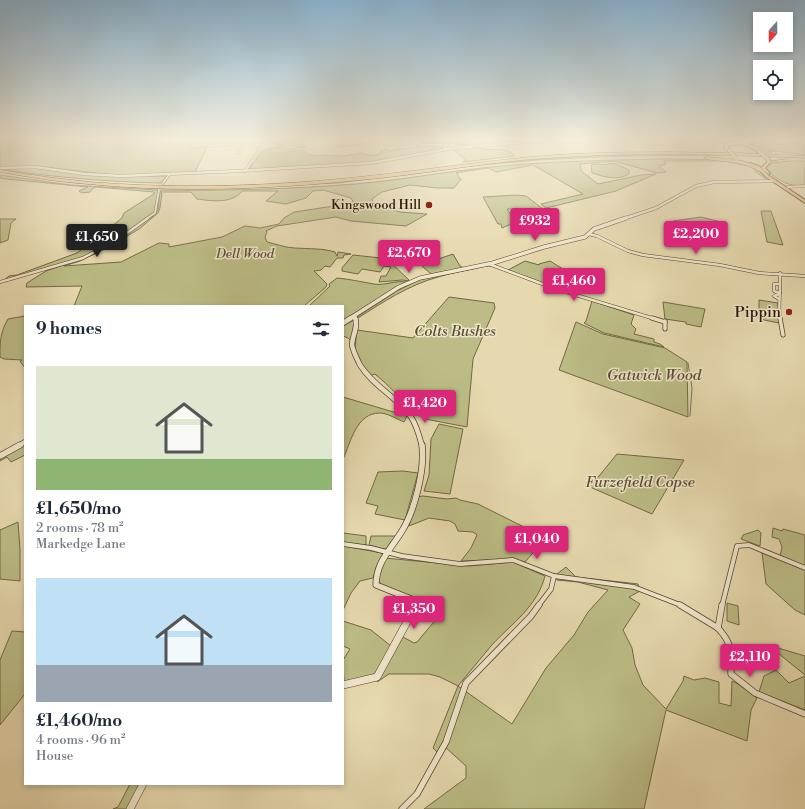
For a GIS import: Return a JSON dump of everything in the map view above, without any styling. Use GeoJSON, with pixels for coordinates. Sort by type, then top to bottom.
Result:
{"type":"FeatureCollection","features":[{"type":"Feature","properties":{"kind":"highway"},"geometry":{"type":"LineString","coordinates":[[30,178],[44,181],[94,185],[240,189],[336,184],[387,178]]}},
{"type":"Feature","properties":{"kind":"highway"},"geometry":{"type":"LineString","coordinates":[[50,178],[81,182],[181,186],[280,185],[362,178]]}},
{"type":"Feature","properties":{"kind":"highway"},"geometry":{"type":"LineString","coordinates":[[81,182],[193,184],[294,182],[344,178]]}},
{"type":"Feature","properties":{"kind":"highway"},"geometry":{"type":"LineString","coordinates":[[771,178],[805,202]]}},
{"type":"Feature","properties":{"kind":"highway"},"geometry":{"type":"LineString","coordinates":[[776,178],[805,199]]}},
{"type":"Feature","properties":{"kind":"street"},"geometry":{"type":"LineString","coordinates":[[163,183],[167,178]]}},
{"type":"Feature","properties":{"kind":"street"},"geometry":{"type":"LineString","coordinates":[[344,322],[400,287],[420,278],[489,264],[585,237],[594,229],[656,208],[701,184],[776,181]]}},
{"type":"Feature","properties":{"kind":"street"},"geometry":{"type":"LineString","coordinates":[[788,187],[805,186]]}},
{"type":"Feature","properties":{"kind":"street"},"geometry":{"type":"LineString","coordinates":[[0,282],[79,260],[120,238],[156,213],[159,190]]}},
{"type":"Feature","properties":{"kind":"street"},"geometry":{"type":"LineString","coordinates":[[589,234],[597,236],[628,251],[643,255],[720,265],[759,272],[805,276]]}},
{"type":"Feature","properties":{"kind":"street"},"geometry":{"type":"LineString","coordinates":[[489,264],[556,289],[665,322],[665,330]]}},
{"type":"Feature","properties":{"kind":"street"},"geometry":{"type":"LineString","coordinates":[[780,274],[779,311],[783,335]]}},
{"type":"Feature","properties":{"kind":"street"},"geometry":{"type":"LineString","coordinates":[[780,284],[774,284],[774,291],[780,294]]}},
{"type":"Feature","properties":{"kind":"street"},"geometry":{"type":"LineString","coordinates":[[779,299],[774,296],[774,294],[780,294]]}},
{"type":"Feature","properties":{"kind":"street"},"geometry":{"type":"LineString","coordinates":[[344,685],[377,677],[414,609],[411,598],[376,585],[378,568],[406,524],[420,475],[422,446],[416,423],[406,408],[370,378],[361,365],[352,348],[357,324],[356,319],[353,317]]}},
{"type":"Feature","properties":{"kind":"street"},"geometry":{"type":"LineString","coordinates":[[0,456],[24,443]]}},
{"type":"Feature","properties":{"kind":"street"},"geometry":{"type":"LineString","coordinates":[[344,544],[371,548],[402,556],[460,564],[513,560],[554,576],[634,587],[684,607],[718,628],[728,639],[730,644],[731,674],[755,693],[805,714]]}},
{"type":"Feature","properties":{"kind":"street"},"geometry":{"type":"LineString","coordinates":[[718,628],[718,616],[724,592],[739,545],[749,545],[805,568]]}},
{"type":"Feature","properties":{"kind":"street"},"geometry":{"type":"LineString","coordinates":[[402,809],[417,794],[446,742],[466,683],[531,616],[550,588],[554,576]]}},
{"type":"Feature","properties":{"kind":"street"},"geometry":{"type":"LineString","coordinates":[[130,809],[142,785]]}},
{"type":"Feature","properties":{"kind":"green space"},"geometry":{"type":"Polygon","coordinates":[[[0,178],[19,178],[70,185],[158,190],[157,209],[154,214],[137,224],[119,238],[80,259],[4,280],[9,276],[17,275],[77,253],[122,218],[124,213],[154,194],[154,192],[96,187],[90,192],[82,193],[79,191],[88,187],[0,178]]]}},
{"type":"Feature","properties":{"kind":"green space"},"geometry":{"type":"Polygon","coordinates":[[[70,178],[165,178],[161,183],[70,178]]]}},
{"type":"Feature","properties":{"kind":"green space"},"geometry":{"type":"Polygon","coordinates":[[[378,178],[337,183],[230,188],[280,185],[330,180],[378,178]]]}},
{"type":"Feature","properties":{"kind":"green space","name":"Dell Wood"},"geometry":{"type":"Polygon","coordinates":[[[406,178],[459,178],[461,179],[454,188],[410,185],[382,192],[372,199],[373,203],[400,212],[427,214],[406,226],[351,221],[336,217],[277,226],[266,231],[265,237],[267,242],[288,247],[320,249],[335,252],[337,256],[338,252],[351,254],[344,255],[343,258],[337,258],[330,267],[325,266],[321,270],[314,271],[327,284],[326,287],[305,305],[74,305],[82,286],[26,287],[27,283],[46,271],[79,260],[103,248],[155,215],[158,210],[160,193],[162,193],[158,213],[139,229],[109,247],[80,261],[64,266],[121,262],[159,243],[169,244],[169,247],[222,237],[245,226],[260,228],[279,224],[284,218],[294,212],[354,203],[351,198],[323,190],[313,191],[306,198],[286,204],[266,201],[278,191],[242,191],[233,198],[215,201],[197,199],[191,192],[160,192],[162,190],[234,190],[331,186],[406,178]]]}},
{"type":"Feature","properties":{"kind":"green space"},"geometry":{"type":"Polygon","coordinates":[[[555,178],[590,178],[598,184],[628,178],[647,178],[616,191],[546,208],[541,204],[583,194],[555,178]]]}},
{"type":"Feature","properties":{"kind":"green space"},"geometry":{"type":"Polygon","coordinates":[[[777,178],[805,178],[805,185],[793,185],[777,178]]]}},
{"type":"Feature","properties":{"kind":"green space"},"geometry":{"type":"Polygon","coordinates":[[[516,195],[526,196],[543,209],[535,209],[528,215],[523,216],[517,209],[507,209],[516,222],[502,228],[501,224],[498,224],[483,197],[516,195]]]}},
{"type":"Feature","properties":{"kind":"green space"},"geometry":{"type":"Polygon","coordinates":[[[761,211],[771,211],[783,245],[767,242],[761,211]]]}},
{"type":"Feature","properties":{"kind":"green space"},"geometry":{"type":"Polygon","coordinates":[[[701,217],[721,222],[710,240],[693,238],[671,226],[673,221],[701,217]]]}},
{"type":"Feature","properties":{"kind":"green space"},"geometry":{"type":"Polygon","coordinates":[[[0,219],[16,219],[11,223],[8,240],[0,243],[0,219]]]}},
{"type":"Feature","properties":{"kind":"green space"},"geometry":{"type":"Polygon","coordinates":[[[453,254],[460,266],[464,268],[431,274],[421,265],[453,254]]]}},
{"type":"Feature","properties":{"kind":"green space"},"geometry":{"type":"Polygon","coordinates":[[[353,255],[381,258],[389,261],[410,281],[402,280],[379,282],[381,276],[386,276],[391,267],[384,266],[380,272],[362,269],[358,274],[342,271],[342,268],[353,255]]]}},
{"type":"Feature","properties":{"kind":"green space"},"geometry":{"type":"Polygon","coordinates":[[[525,261],[539,265],[550,261],[574,276],[571,278],[563,276],[560,278],[563,279],[554,287],[508,270],[525,261]]]}},
{"type":"Feature","properties":{"kind":"green space"},"geometry":{"type":"Polygon","coordinates":[[[454,272],[427,280],[407,289],[358,318],[357,317],[397,291],[419,280],[454,272]]]}},
{"type":"Feature","properties":{"kind":"green space"},"geometry":{"type":"Polygon","coordinates":[[[337,278],[378,284],[406,282],[344,319],[344,305],[310,305],[330,286],[329,284],[337,278]]]}},
{"type":"Feature","properties":{"kind":"green space","name":"Colts Bushes"},"geometry":{"type":"Polygon","coordinates":[[[449,297],[494,303],[495,308],[473,359],[467,427],[412,415],[400,398],[390,388],[375,374],[369,376],[354,357],[357,330],[413,338],[449,297]]]}},
{"type":"Feature","properties":{"kind":"green space"},"geometry":{"type":"Polygon","coordinates":[[[759,300],[778,303],[779,323],[759,319],[759,300]]]}},
{"type":"Feature","properties":{"kind":"green space"},"geometry":{"type":"Polygon","coordinates":[[[592,301],[634,315],[631,324],[636,329],[634,334],[654,339],[654,342],[664,347],[604,333],[584,323],[592,301]]]}},
{"type":"Feature","properties":{"kind":"green space"},"geometry":{"type":"Polygon","coordinates":[[[663,302],[705,309],[701,327],[686,324],[686,322],[665,319],[663,302]]]}},
{"type":"Feature","properties":{"kind":"green space"},"geometry":{"type":"Polygon","coordinates":[[[24,316],[24,367],[20,361],[22,360],[4,359],[0,357],[1,337],[8,319],[24,316]]]}},
{"type":"Feature","properties":{"kind":"green space"},"geometry":{"type":"Polygon","coordinates":[[[354,320],[355,326],[351,341],[344,336],[344,325],[354,320]]]}},
{"type":"Feature","properties":{"kind":"green space","name":"Gatwick Wood"},"geometry":{"type":"Polygon","coordinates":[[[576,322],[603,334],[665,348],[687,362],[688,417],[559,370],[576,322]]]}},
{"type":"Feature","properties":{"kind":"green space"},"geometry":{"type":"Polygon","coordinates":[[[344,397],[407,416],[404,422],[383,413],[372,414],[360,423],[344,457],[344,397]]]}},
{"type":"Feature","properties":{"kind":"green space"},"geometry":{"type":"Polygon","coordinates":[[[439,424],[463,429],[450,494],[424,491],[429,475],[431,439],[439,424]]]}},
{"type":"Feature","properties":{"kind":"green space"},"geometry":{"type":"Polygon","coordinates":[[[24,444],[24,456],[11,462],[7,457],[0,461],[0,457],[24,444]]]}},
{"type":"Feature","properties":{"kind":"green space","name":"Furzefield Copse"},"geometry":{"type":"Polygon","coordinates":[[[617,454],[684,460],[652,514],[590,487],[617,454]]]}},
{"type":"Feature","properties":{"kind":"green space"},"geometry":{"type":"Polygon","coordinates":[[[403,471],[418,473],[405,520],[375,514],[378,506],[366,503],[378,472],[403,471]]]}},
{"type":"Feature","properties":{"kind":"green space"},"geometry":{"type":"Polygon","coordinates":[[[423,496],[447,499],[456,498],[478,504],[546,538],[525,562],[514,559],[461,561],[471,548],[477,535],[473,532],[458,531],[455,524],[450,521],[429,518],[409,526],[416,497],[423,496]]]}},
{"type":"Feature","properties":{"kind":"green space"},"geometry":{"type":"Polygon","coordinates":[[[18,522],[20,581],[0,579],[0,530],[18,522]]]}},
{"type":"Feature","properties":{"kind":"green space"},"geometry":{"type":"Polygon","coordinates":[[[773,528],[805,535],[805,567],[780,557],[782,547],[779,539],[772,537],[773,528]]]}},
{"type":"Feature","properties":{"kind":"green space"},"geometry":{"type":"Polygon","coordinates":[[[758,530],[761,533],[760,546],[741,539],[743,535],[758,530]]]}},
{"type":"Feature","properties":{"kind":"green space"},"geometry":{"type":"Polygon","coordinates":[[[344,533],[366,536],[366,545],[344,543],[344,533]]]}},
{"type":"Feature","properties":{"kind":"green space"},"geometry":{"type":"Polygon","coordinates":[[[371,536],[396,536],[388,549],[384,549],[369,545],[371,536]]]}},
{"type":"Feature","properties":{"kind":"green space"},"geometry":{"type":"Polygon","coordinates":[[[344,546],[382,553],[383,555],[377,565],[373,578],[360,581],[351,593],[344,608],[344,546]]]}},
{"type":"Feature","properties":{"kind":"green space"},"geometry":{"type":"Polygon","coordinates":[[[762,553],[805,570],[805,615],[795,610],[766,584],[762,553]]]}},
{"type":"Feature","properties":{"kind":"green space"},"geometry":{"type":"Polygon","coordinates":[[[385,558],[469,566],[513,562],[545,576],[536,597],[530,606],[491,646],[458,686],[440,677],[429,674],[389,674],[377,682],[403,637],[414,643],[417,642],[439,616],[425,607],[381,585],[378,579],[385,558]]]}},
{"type":"Feature","properties":{"kind":"green space"},"geometry":{"type":"Polygon","coordinates":[[[566,567],[576,577],[638,584],[640,591],[629,597],[640,604],[623,630],[632,648],[635,665],[643,685],[666,709],[683,681],[684,676],[694,680],[705,678],[719,682],[719,703],[731,706],[732,681],[757,698],[751,710],[747,741],[666,710],[644,809],[424,809],[466,778],[466,766],[445,747],[437,752],[433,748],[458,686],[512,724],[546,668],[574,635],[588,612],[608,590],[578,582],[557,580],[557,574],[566,567]]]}},
{"type":"Feature","properties":{"kind":"green space"},"geometry":{"type":"Polygon","coordinates":[[[727,603],[738,606],[739,625],[727,621],[727,603]]]}},
{"type":"Feature","properties":{"kind":"green space"},"geometry":{"type":"Polygon","coordinates":[[[344,621],[371,630],[391,646],[375,675],[344,683],[344,658],[350,649],[344,646],[344,621]]]}},
{"type":"Feature","properties":{"kind":"green space"},"geometry":{"type":"Polygon","coordinates":[[[12,631],[24,632],[24,695],[0,725],[0,660],[12,631]]]}},
{"type":"Feature","properties":{"kind":"green space"},"geometry":{"type":"Polygon","coordinates":[[[768,645],[805,656],[805,675],[768,645]]]}},
{"type":"Feature","properties":{"kind":"green space"},"geometry":{"type":"Polygon","coordinates":[[[776,670],[789,683],[805,676],[805,710],[759,692],[764,676],[776,670]]]}},
{"type":"Feature","properties":{"kind":"green space"},"geometry":{"type":"Polygon","coordinates":[[[129,785],[142,785],[130,809],[113,809],[118,807],[129,785]]]}},
{"type":"Feature","properties":{"kind":"waterway"},"geometry":{"type":"LineString","coordinates":[[688,363],[692,388],[690,416]]}},
{"type":"Feature","properties":{"kind":"place","name":"Kingswood Hill"},"geometry":{"type":"Point","coordinates":[429,205]}},
{"type":"Feature","properties":{"kind":"place","name":"Pippin"},"geometry":{"type":"Point","coordinates":[789,312]}}]}
